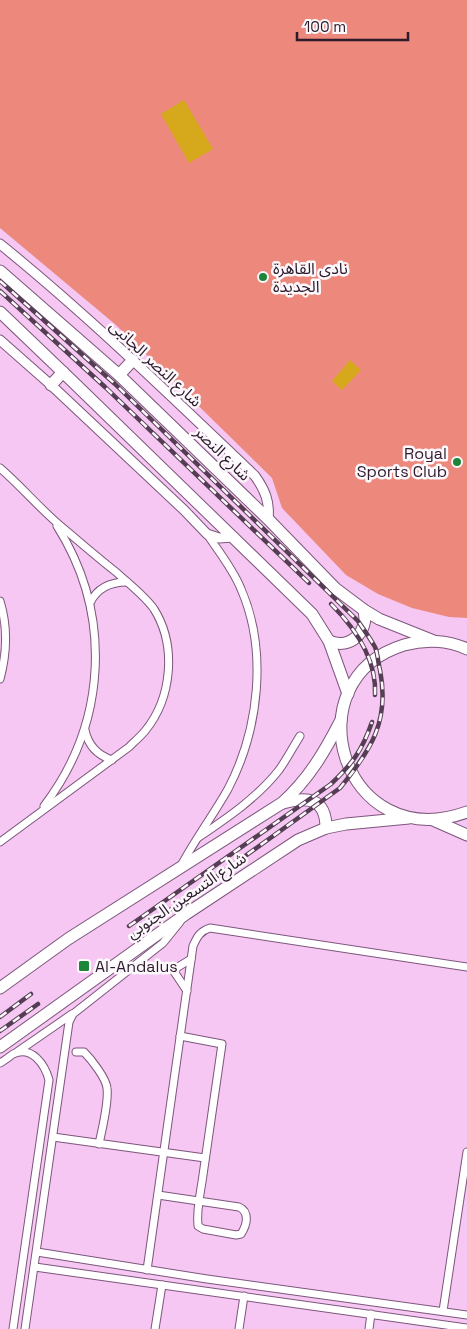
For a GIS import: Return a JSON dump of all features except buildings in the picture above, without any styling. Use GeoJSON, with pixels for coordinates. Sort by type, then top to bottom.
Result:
{"type":"FeatureCollection","features":[{"type":"Feature","properties":{"kind":"main road","name":"شارع النصر"},"geometry":{"type":"LineString","coordinates":[[0,271],[119,375],[268,519],[336,589],[379,619],[434,641]]}},
{"type":"Feature","properties":{"kind":"main road"},"geometry":{"type":"LineString","coordinates":[[0,312],[312,614],[329,641],[348,694]]}},
{"type":"Feature","properties":{"kind":"main road"},"geometry":{"type":"LineString","coordinates":[[119,375],[133,360]]}},
{"type":"Feature","properties":{"kind":"main road"},"geometry":{"type":"LineString","coordinates":[[51,384],[63,372]]}},
{"type":"Feature","properties":{"kind":"main road"},"geometry":{"type":"LineString","coordinates":[[329,641],[343,644],[357,638],[364,625],[364,610]]}},
{"type":"Feature","properties":{"kind":"main road"},"geometry":{"type":"LineString","coordinates":[[467,649],[434,641],[414,642],[394,648],[376,659],[365,669],[348,694],[341,720],[343,752],[348,766],[355,780],[374,801],[391,811],[410,818],[433,820],[467,812]]}},
{"type":"Feature","properties":{"kind":"main road"},"geometry":{"type":"LineString","coordinates":[[447,643],[467,643]]}},
{"type":"Feature","properties":{"kind":"main road","name":"شارع التسعين الجنوبي"},"geometry":{"type":"LineString","coordinates":[[0,988],[75,935],[282,803],[304,782],[320,760],[341,720]]}},
{"type":"Feature","properties":{"kind":"main road"},"geometry":{"type":"LineString","coordinates":[[282,803],[302,799],[315,802],[324,813],[326,828]]}},
{"type":"Feature","properties":{"kind":"main road","name":"شارع التسعين الجنوبي"},"geometry":{"type":"LineString","coordinates":[[0,1047],[186,914],[286,847],[326,828],[363,821],[410,818]]}},
{"type":"Feature","properties":{"kind":"main road"},"geometry":{"type":"LineString","coordinates":[[433,820],[467,835]]}},
{"type":"Feature","properties":{"kind":"street","name":"شارع النصر الجانبى"},"geometry":{"type":"LineString","coordinates":[[0,244],[133,360],[255,476],[267,498],[268,519]]}},
{"type":"Feature","properties":{"kind":"street"},"geometry":{"type":"LineString","coordinates":[[0,340],[51,384],[207,534],[231,569],[250,612],[254,634],[256,687],[253,714],[247,740],[228,789],[196,838],[180,868]]}},
{"type":"Feature","properties":{"kind":"street"},"geometry":{"type":"LineString","coordinates":[[0,468],[23,488],[53,520],[141,594],[154,609],[168,645],[169,665],[166,688],[158,711],[146,730],[129,747],[0,842]]}},
{"type":"Feature","properties":{"kind":"street"},"geometry":{"type":"LineString","coordinates":[[40,812],[66,773],[85,730],[91,705],[96,661],[90,603],[75,560],[53,520]]}},
{"type":"Feature","properties":{"kind":"street"},"geometry":{"type":"LineString","coordinates":[[207,534],[219,538],[234,537]]}},
{"type":"Feature","properties":{"kind":"street"},"geometry":{"type":"LineString","coordinates":[[90,603],[96,594],[105,587],[115,583],[127,582]]}},
{"type":"Feature","properties":{"kind":"street"},"geometry":{"type":"LineString","coordinates":[[0,601],[6,629],[6,652],[0,679]]}},
{"type":"Feature","properties":{"kind":"street"},"geometry":{"type":"LineString","coordinates":[[85,730],[88,742],[95,752],[112,760]]}},
{"type":"Feature","properties":{"kind":"street"},"geometry":{"type":"LineString","coordinates":[[196,838],[226,818],[254,795],[279,770],[300,736]]}},
{"type":"Feature","properties":{"kind":"street"},"geometry":{"type":"LineString","coordinates":[[0,1064],[73,1014],[164,943],[186,914]]}},
{"type":"Feature","properties":{"kind":"street"},"geometry":{"type":"LineString","coordinates":[[147,1270],[193,946],[197,936],[202,931],[210,928],[467,967]]}},
{"type":"Feature","properties":{"kind":"street"},"geometry":{"type":"LineString","coordinates":[[187,991],[173,970],[191,959]]}},
{"type":"Feature","properties":{"kind":"street"},"geometry":{"type":"LineString","coordinates":[[25,1329],[60,1096],[67,1028],[73,1014]]}},
{"type":"Feature","properties":{"kind":"street"},"geometry":{"type":"LineString","coordinates":[[158,1195],[200,1202],[239,1207],[244,1209],[247,1216],[243,1232],[236,1235],[199,1228],[197,1224],[200,1202],[205,1158],[222,1044],[180,1036]]}},
{"type":"Feature","properties":{"kind":"street"},"geometry":{"type":"LineString","coordinates":[[76,1052],[84,1052],[89,1056],[107,1088],[105,1115],[99,1144]]}},
{"type":"Feature","properties":{"kind":"street"},"geometry":{"type":"LineString","coordinates":[[13,1329],[49,1080],[39,1060],[29,1053],[14,1053]]}},
{"type":"Feature","properties":{"kind":"street"},"geometry":{"type":"LineString","coordinates":[[48,1094],[60,1096]]}},
{"type":"Feature","properties":{"kind":"street"},"geometry":{"type":"LineString","coordinates":[[53,1137],[205,1158]]}},
{"type":"Feature","properties":{"kind":"street"},"geometry":{"type":"LineString","coordinates":[[443,1311],[464,1196],[467,1152]]}},
{"type":"Feature","properties":{"kind":"street"},"geometry":{"type":"LineString","coordinates":[[37,1252],[207,1279],[467,1315]]}},
{"type":"Feature","properties":{"kind":"street"},"geometry":{"type":"LineString","coordinates":[[66,1271],[68,1258]]}},
{"type":"Feature","properties":{"kind":"street"},"geometry":{"type":"LineString","coordinates":[[35,1267],[467,1328]]}},
{"type":"Feature","properties":{"kind":"street"},"geometry":{"type":"LineString","coordinates":[[206,1291],[207,1279]]}},
{"type":"Feature","properties":{"kind":"street"},"geometry":{"type":"LineString","coordinates":[[155,1329],[162,1284]]}},
{"type":"Feature","properties":{"kind":"street"},"geometry":{"type":"LineString","coordinates":[[239,1329],[244,1296]]}},
{"type":"Feature","properties":{"kind":"street"},"geometry":{"type":"LineString","coordinates":[[401,1318],[403,1306]]}},
{"type":"Feature","properties":{"kind":"street"},"geometry":{"type":"LineString","coordinates":[[369,1329],[371,1314]]}},
{"type":"Feature","properties":{"kind":"shaded area","name":"نادى القاهرة الجديدة"},"geometry":{"type":"Polygon","coordinates":[[[0,0],[467,0],[467,618],[449,617],[412,608],[378,594],[346,575],[282,508],[272,478],[116,325],[0,228],[0,0]]]}},
{"type":"Feature","properties":{"kind":"shaded area"},"geometry":{"type":"Polygon","coordinates":[[[184,100],[213,149],[189,163],[161,114],[184,100]]]}},
{"type":"Feature","properties":{"kind":"shaded area"},"geometry":{"type":"Polygon","coordinates":[[[350,360],[361,370],[342,390],[332,381],[350,360]]]}},
{"type":"Feature","properties":{"kind":"railway"},"geometry":{"type":"LineString","coordinates":[[0,281],[115,384],[358,621],[377,653],[382,688],[380,720],[361,761],[340,788],[135,935]]}},
{"type":"Feature","properties":{"kind":"railway"},"geometry":{"type":"LineString","coordinates":[[0,291],[105,387],[309,583]]}},
{"type":"Feature","properties":{"kind":"railway"},"geometry":{"type":"LineString","coordinates":[[331,604],[348,623],[363,645],[372,669],[375,695]]}},
{"type":"Feature","properties":{"kind":"railway"},"geometry":{"type":"LineString","coordinates":[[129,926],[331,784],[356,756],[372,722]]}},
{"type":"Feature","properties":{"kind":"railway"},"geometry":{"type":"LineString","coordinates":[[0,1017],[31,994]]}},
{"type":"Feature","properties":{"kind":"railway"},"geometry":{"type":"LineString","coordinates":[[0,1031],[38,1004]]}},
{"type":"Feature","properties":{"kind":"place","name":"نادى القاهرة الجديدة"},"geometry":{"type":"Point","coordinates":[263,277]}},
{"type":"Feature","properties":{"kind":"place","name":"Royal Sports Club"},"geometry":{"type":"Point","coordinates":[457,462]}},
{"type":"Feature","properties":{"kind":"place","name":"Al-Andalus"},"geometry":{"type":"Point","coordinates":[84,966]}}]}
